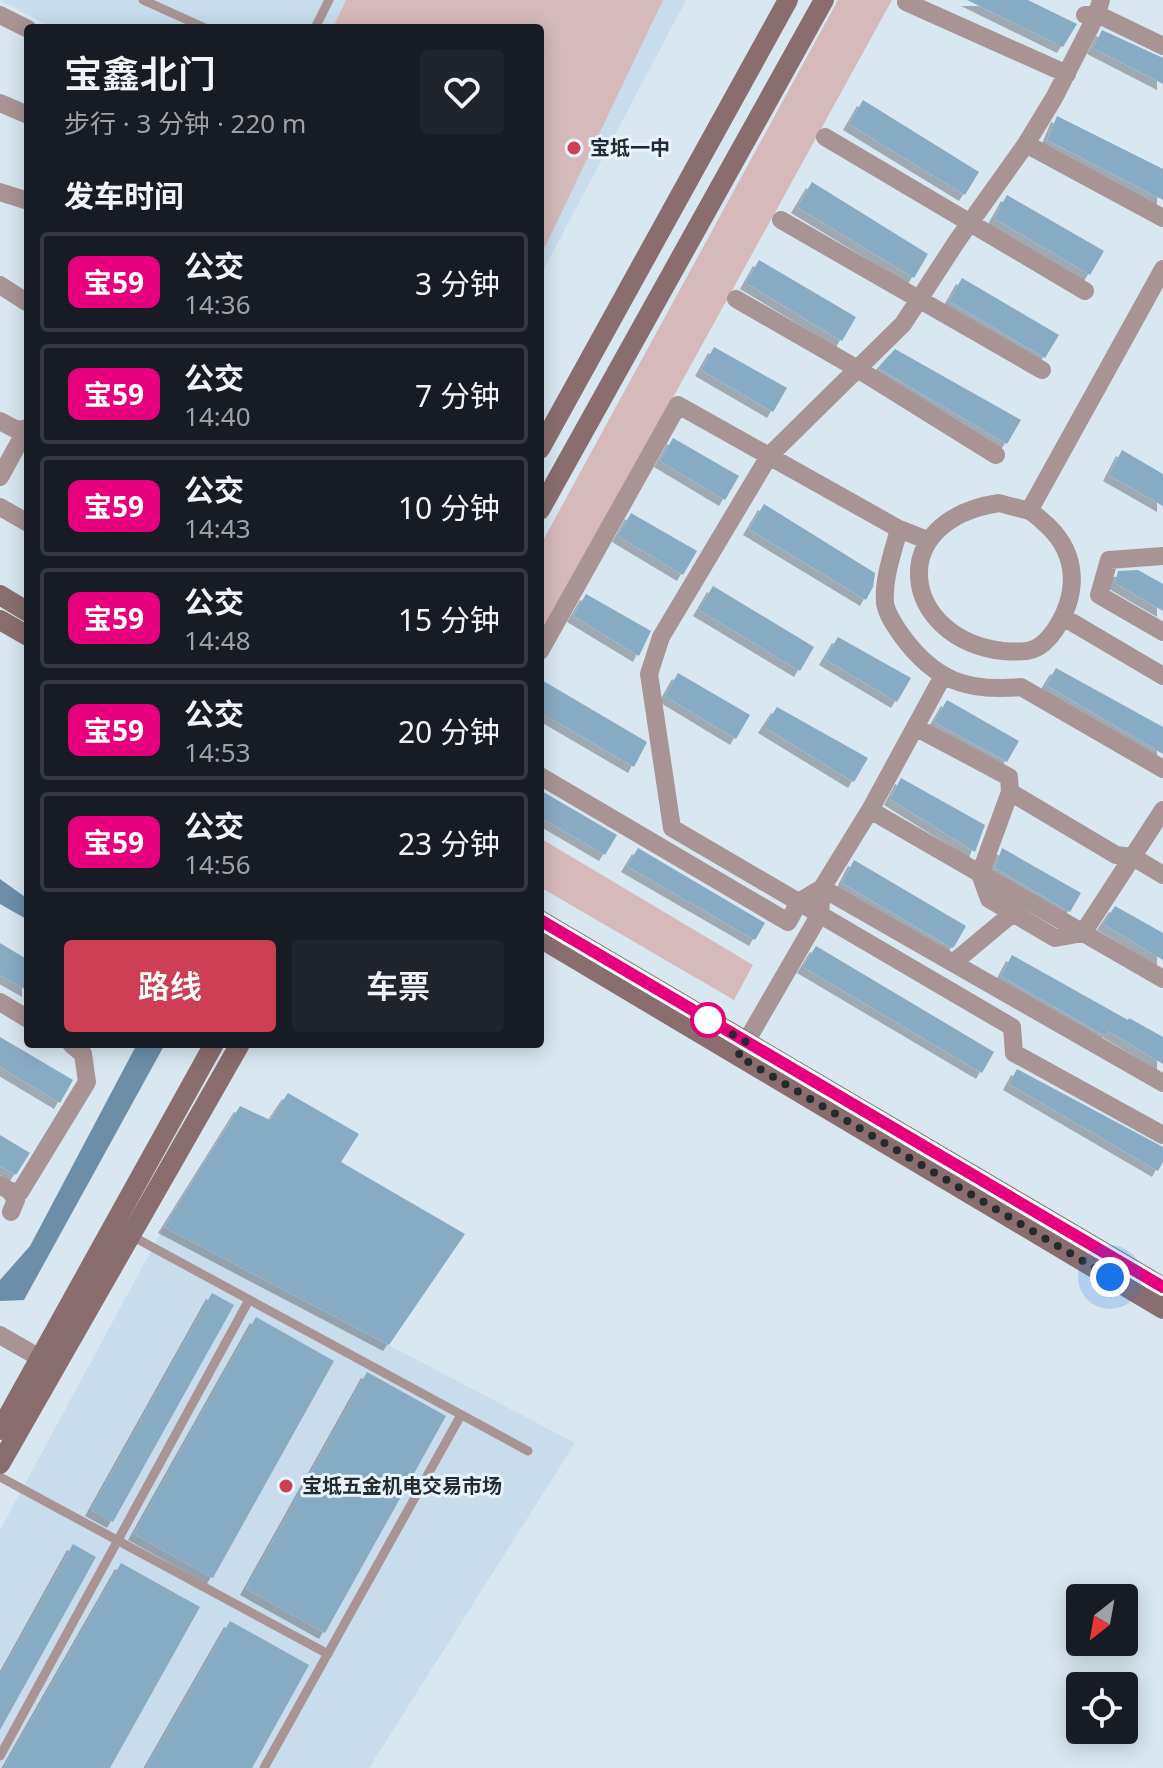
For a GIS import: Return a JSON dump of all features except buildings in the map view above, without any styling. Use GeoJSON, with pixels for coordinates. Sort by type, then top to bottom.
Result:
{"type":"FeatureCollection","features":[{"type":"Feature","properties":{"kind":"main road"},"geometry":{"type":"LineString","coordinates":[[544,442],[788,0]]}},
{"type":"Feature","properties":{"kind":"main road"},"geometry":{"type":"LineString","coordinates":[[544,503],[824,0]]}},
{"type":"Feature","properties":{"kind":"main road"},"geometry":{"type":"LineString","coordinates":[[0,595],[24,610]]}},
{"type":"Feature","properties":{"kind":"main road"},"geometry":{"type":"LineString","coordinates":[[0,620],[24,634]]}},
{"type":"Feature","properties":{"kind":"main road"},"geometry":{"type":"LineString","coordinates":[[544,923],[742,1049],[1163,1309]]}},
{"type":"Feature","properties":{"kind":"main road"},"geometry":{"type":"LineString","coordinates":[[544,940],[1163,1287]]}},
{"type":"Feature","properties":{"kind":"main road"},"geometry":{"type":"LineString","coordinates":[[0,1430],[212,1048]]}},
{"type":"Feature","properties":{"kind":"main road"},"geometry":{"type":"LineString","coordinates":[[0,1464],[238,1048]]}},
{"type":"Feature","properties":{"kind":"street"},"geometry":{"type":"LineString","coordinates":[[906,2],[1067,74]]}},
{"type":"Feature","properties":{"kind":"street"},"geometry":{"type":"LineString","coordinates":[[1163,46],[1094,10],[1067,74],[1026,144],[903,324],[769,456],[661,637],[649,674],[672,828],[1012,1027],[1014,1053],[1163,1135]]}},
{"type":"Feature","properties":{"kind":"street"},"geometry":{"type":"LineString","coordinates":[[0,15],[24,27]]}},
{"type":"Feature","properties":{"kind":"street"},"geometry":{"type":"LineString","coordinates":[[0,103],[24,113]]}},
{"type":"Feature","properties":{"kind":"street"},"geometry":{"type":"LineString","coordinates":[[825,137],[1085,291]]}},
{"type":"Feature","properties":{"kind":"street"},"geometry":{"type":"LineString","coordinates":[[1026,144],[1163,218]]}},
{"type":"Feature","properties":{"kind":"street"},"geometry":{"type":"LineString","coordinates":[[0,192],[24,200]]}},
{"type":"Feature","properties":{"kind":"street"},"geometry":{"type":"LineString","coordinates":[[781,220],[1042,370]]}},
{"type":"Feature","properties":{"kind":"street"},"geometry":{"type":"LineString","coordinates":[[1029,511],[1163,269]]}},
{"type":"Feature","properties":{"kind":"street"},"geometry":{"type":"LineString","coordinates":[[0,285],[24,300]]}},
{"type":"Feature","properties":{"kind":"street"},"geometry":{"type":"LineString","coordinates":[[736,299],[856,368],[996,455]]}},
{"type":"Feature","properties":{"kind":"street"},"geometry":{"type":"LineString","coordinates":[[544,644],[678,405],[899,529],[927,540]]}},
{"type":"Feature","properties":{"kind":"street"},"geometry":{"type":"LineString","coordinates":[[0,421],[17,430],[24,429]]}},
{"type":"Feature","properties":{"kind":"street"},"geometry":{"type":"LineString","coordinates":[[0,477],[24,434]]}},
{"type":"Feature","properties":{"kind":"street"},"geometry":{"type":"LineString","coordinates":[[999,503],[1029,511],[1053,531],[1068,556],[1073,586],[1063,617],[1052,635],[1028,653],[1001,651],[970,643],[940,621],[922,594],[918,577],[919,557],[927,540],[956,515],[999,503]]}},
{"type":"Feature","properties":{"kind":"street"},"geometry":{"type":"LineString","coordinates":[[0,507],[24,521]]}},
{"type":"Feature","properties":{"kind":"street"},"geometry":{"type":"LineString","coordinates":[[899,529],[885,591],[886,607],[908,643],[931,667],[957,682],[998,689],[1021,687],[1163,769]]}},
{"type":"Feature","properties":{"kind":"street"},"geometry":{"type":"LineString","coordinates":[[1163,556],[1109,560],[1099,595],[1163,632]]}},
{"type":"Feature","properties":{"kind":"street"},"geometry":{"type":"LineString","coordinates":[[1063,617],[1163,676]]}},
{"type":"Feature","properties":{"kind":"street"},"geometry":{"type":"LineString","coordinates":[[544,778],[788,922],[799,902],[822,888],[870,810],[943,676]]}},
{"type":"Feature","properties":{"kind":"street"},"geometry":{"type":"LineString","coordinates":[[915,727],[1009,777],[1010,792],[980,874],[989,899],[1055,938],[1083,933],[1163,810]]}},
{"type":"Feature","properties":{"kind":"street"},"geometry":{"type":"LineString","coordinates":[[1010,792],[1116,855],[1133,857],[1163,875]]}},
{"type":"Feature","properties":{"kind":"street"},"geometry":{"type":"LineString","coordinates":[[870,810],[1163,979]]}},
{"type":"Feature","properties":{"kind":"street"},"geometry":{"type":"LineString","coordinates":[[742,1049],[820,914],[822,888]]}},
{"type":"Feature","properties":{"kind":"street"},"geometry":{"type":"LineString","coordinates":[[822,888],[1163,1083]]}},
{"type":"Feature","properties":{"kind":"street"},"geometry":{"type":"LineString","coordinates":[[953,963],[1013,913]]}},
{"type":"Feature","properties":{"kind":"street"},"geometry":{"type":"LineString","coordinates":[[0,1002],[24,1017]]}},
{"type":"Feature","properties":{"kind":"street"},"geometry":{"type":"LineString","coordinates":[[5,1188],[20,1192],[48,1130],[87,1082],[83,1054],[76,1048]]}},
{"type":"Feature","properties":{"kind":"street"},"geometry":{"type":"LineString","coordinates":[[5,1188],[16,1200],[11,1212]]}},
{"type":"Feature","properties":{"kind":"street"},"geometry":{"type":"LineString","coordinates":[[0,1335],[40,1358]]}},
{"type":"Feature","properties":{"kind":"lane"},"geometry":{"type":"LineString","coordinates":[[143,0],[196,24]]}},
{"type":"Feature","properties":{"kind":"lane"},"geometry":{"type":"LineString","coordinates":[[163,10],[168,0]]}},
{"type":"Feature","properties":{"kind":"lane"},"geometry":{"type":"LineString","coordinates":[[317,24],[329,0]]}},
{"type":"Feature","properties":{"kind":"lane"},"geometry":{"type":"LineString","coordinates":[[130,1235],[528,1451]]}},
{"type":"Feature","properties":{"kind":"lane"},"geometry":{"type":"LineString","coordinates":[[0,1756],[249,1300]]}},
{"type":"Feature","properties":{"kind":"lane"},"geometry":{"type":"LineString","coordinates":[[264,1768],[461,1415]]}},
{"type":"Feature","properties":{"kind":"lane"},"geometry":{"type":"LineString","coordinates":[[0,1477],[328,1654]]}},
{"type":"Feature","properties":{"kind":"shaded area","name":"宝坻一中"},"geometry":{"type":"Polygon","coordinates":[[[0,0],[686,0],[544,269],[544,24],[45,24],[0,0]]]}},
{"type":"Feature","properties":{"kind":"shaded area"},"geometry":{"type":"Polygon","coordinates":[[[346,0],[663,0],[545,247],[544,24],[335,24],[346,0]]]}},
{"type":"Feature","properties":{"kind":"shaded area"},"geometry":{"type":"Polygon","coordinates":[[[838,0],[892,0],[544,632],[544,539],[838,0]]]}},
{"type":"Feature","properties":{"kind":"shaded area"},"geometry":{"type":"Polygon","coordinates":[[[544,840],[753,965],[734,1000],[544,889],[544,840]]]}},
{"type":"Feature","properties":{"kind":"shaded area","name":"宝坻五金机电交易市场"},"geometry":{"type":"Polygon","coordinates":[[[164,1227],[575,1443],[369,1768],[0,1768],[0,1530],[164,1227]]]}},
{"type":"Feature","properties":{"kind":"water"},"geometry":{"type":"Polygon","coordinates":[[[0,879],[24,896],[24,918],[0,904],[0,879]]]}},
{"type":"Feature","properties":{"kind":"water"},"geometry":{"type":"Polygon","coordinates":[[[135,1048],[163,1048],[24,1300],[0,1301],[0,1280],[30,1246],[135,1048]]]}},
{"type":"Feature","properties":{"kind":"bus line","name":"宝59"},"geometry":{"type":"LineString","coordinates":[[544,922],[1163,1287]]}},
{"type":"Feature","properties":{"kind":"place","name":"宝坻一中"},"geometry":{"type":"Point","coordinates":[574,148]}},
{"type":"Feature","properties":{"kind":"place","name":"宝坻五金机电交易市场"},"geometry":{"type":"Point","coordinates":[286,1486]}},
{"type":"Feature","properties":{"kind":"route"},"geometry":{"type":"LineString","coordinates":[[708,1020],[746,1042],[738,1056],[1110,1277]]}}]}
